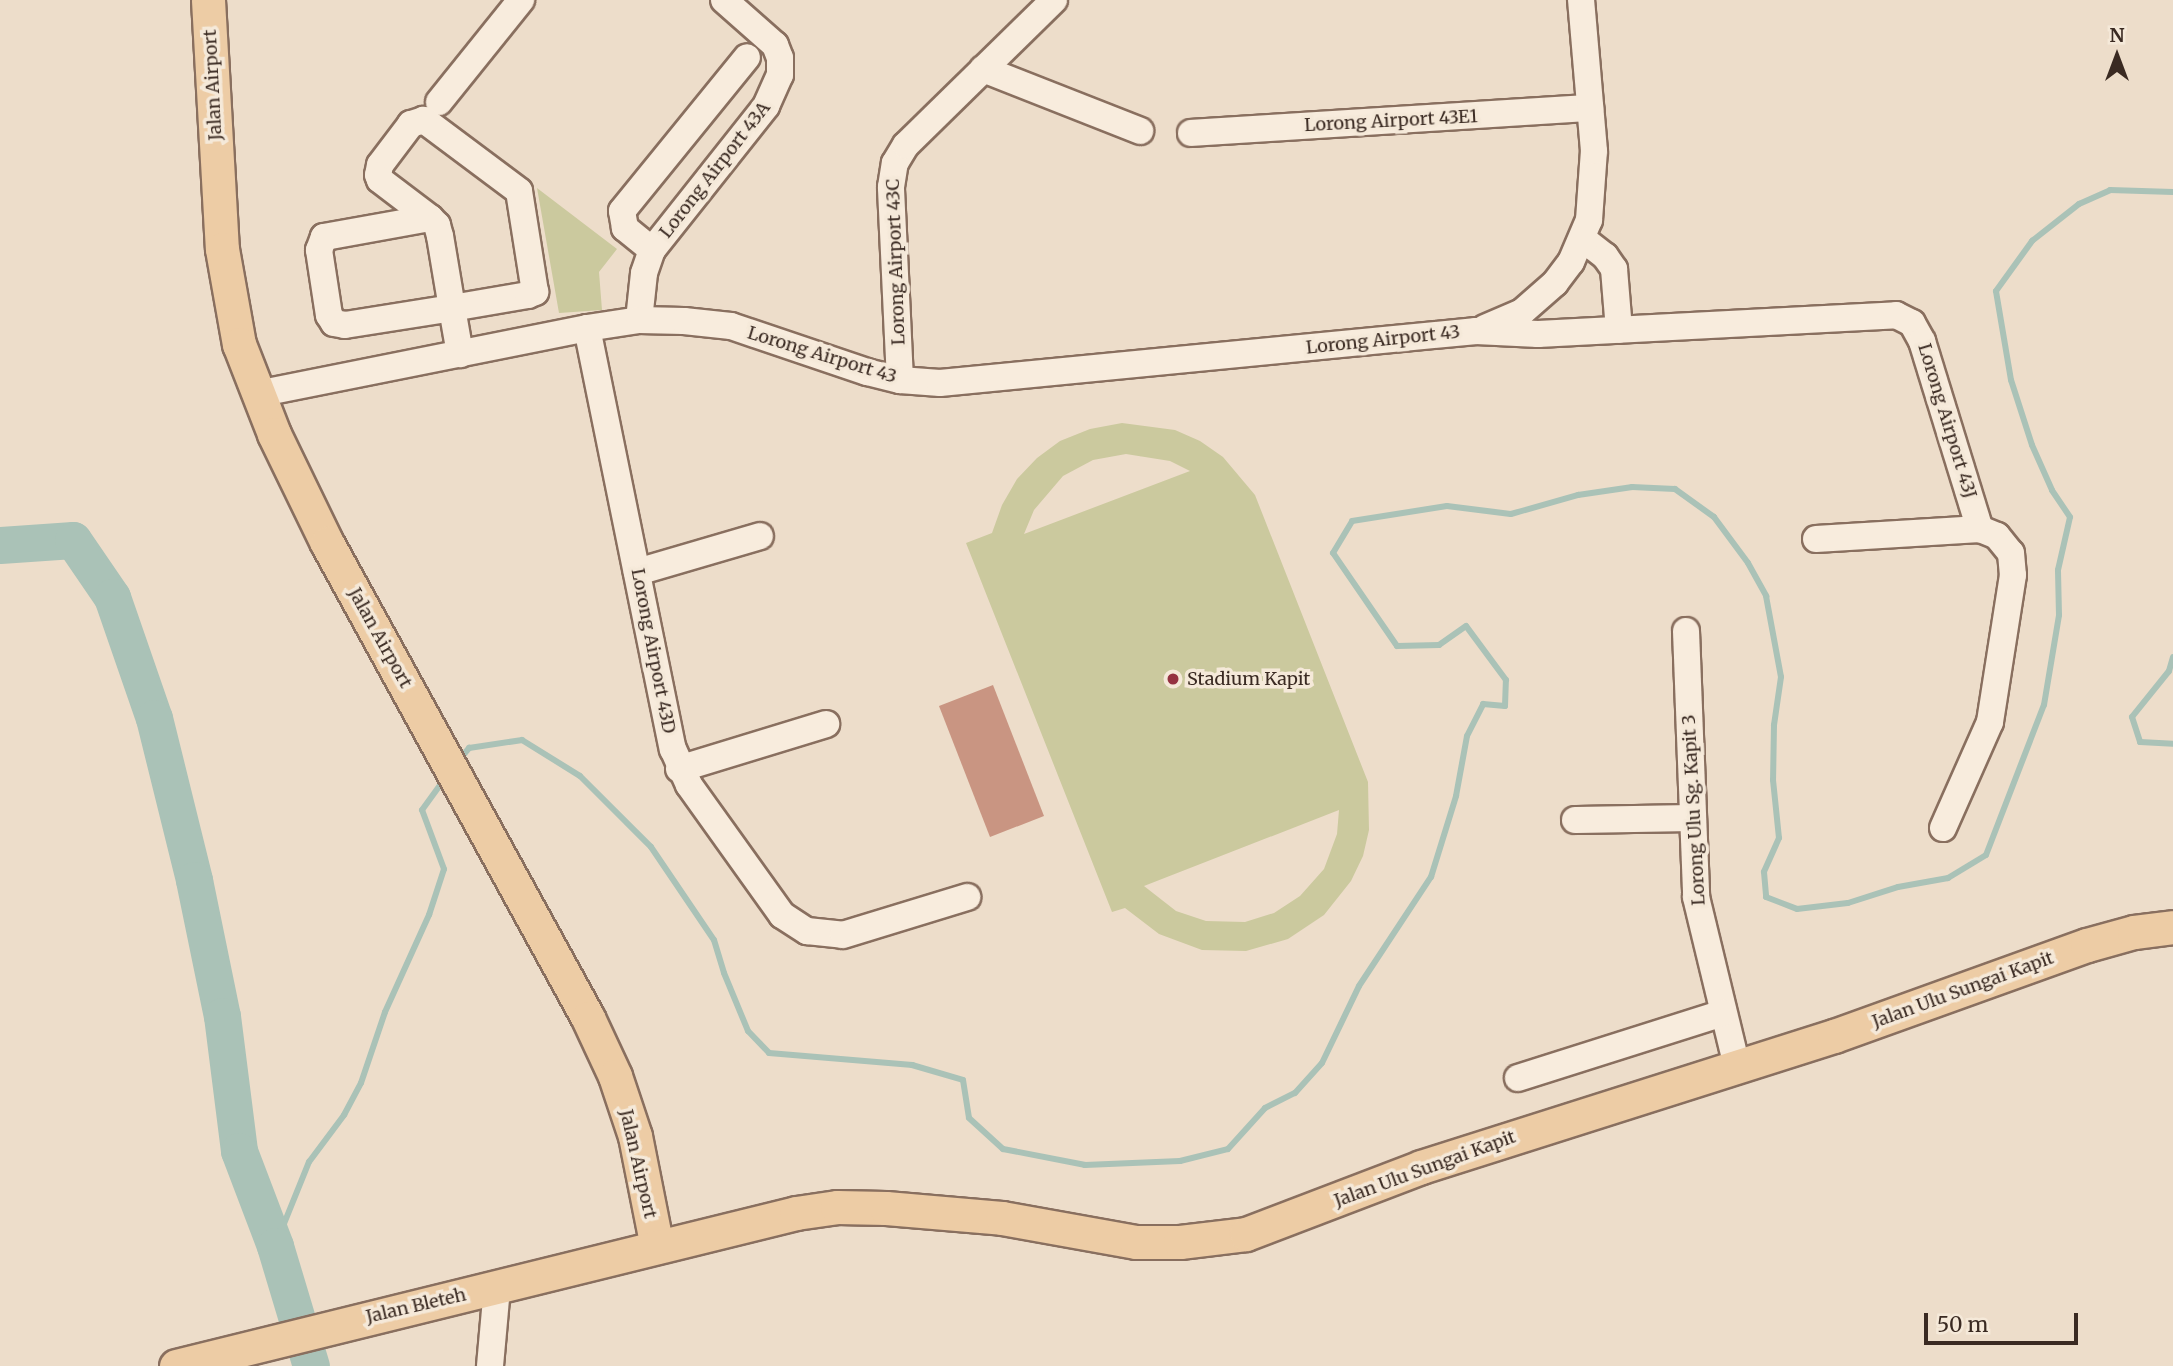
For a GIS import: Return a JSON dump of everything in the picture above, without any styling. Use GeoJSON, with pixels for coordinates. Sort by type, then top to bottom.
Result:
{"type":"FeatureCollection","features":[{"type":"Feature","properties":{"kind":"main road","name":"Jalan Airport"},"geometry":{"type":"LineString","coordinates":[[208,0],[222,249],[239,344],[257,394],[327,542],[589,1018],[615,1076],[635,1136],[657,1247]]}},
{"type":"Feature","properties":{"kind":"main road","name":"Jalan Ulu Sungai Kapit"},"geometry":{"type":"LineString","coordinates":[[657,1247],[796,1213],[837,1207],[886,1208],[1002,1218],[1136,1242],[1180,1242],[1246,1234],[1421,1167],[1737,1067],[1945,997],[2087,944],[2134,932],[2173,927]]}},
{"type":"Feature","properties":{"kind":"main road","name":"Jalan Bleteh"},"geometry":{"type":"LineString","coordinates":[[176,1366],[657,1247]]}},
{"type":"Feature","properties":{"kind":"street"},"geometry":{"type":"LineString","coordinates":[[439,102],[521,0]]}},
{"type":"Feature","properties":{"kind":"street","name":"Lorong Airport 43A"},"geometry":{"type":"LineString","coordinates":[[639,320],[644,272],[652,250],[766,106],[780,75],[780,58],[775,45],[724,0]]}},
{"type":"Feature","properties":{"kind":"street","name":"Lorong Airport 43C"},"geometry":{"type":"LineString","coordinates":[[900,380],[892,175],[906,145],[1054,0]]}},
{"type":"Feature","properties":{"kind":"street"},"geometry":{"type":"LineString","coordinates":[[1476,331],[1499,324],[1539,300],[1571,262],[1583,239],[1589,220],[1595,174],[1581,0]]}},
{"type":"Feature","properties":{"kind":"street"},"geometry":{"type":"LineString","coordinates":[[652,250],[625,228],[622,211],[747,57]]}},
{"type":"Feature","properties":{"kind":"street"},"geometry":{"type":"LineString","coordinates":[[983,69],[1140,131]]}},
{"type":"Feature","properties":{"kind":"street","name":"Lorong Airport 43E1"},"geometry":{"type":"LineString","coordinates":[[1191,133],[1590,108]]}},
{"type":"Feature","properties":{"kind":"street"},"geometry":{"type":"LineString","coordinates":[[430,218],[329,234],[321,240],[318,250],[329,314],[334,323],[345,326],[453,308],[535,292],[519,191],[429,123],[419,119],[411,124],[380,165],[378,175],[384,183],[430,218],[439,230],[453,308],[460,354]]}},
{"type":"Feature","properties":{"kind":"street"},"geometry":{"type":"LineString","coordinates":[[1476,331],[1538,334],[1619,330],[1614,270],[1605,256],[1583,239]]}},
{"type":"Feature","properties":{"kind":"street","name":"Lorong Airport 43J"},"geometry":{"type":"LineString","coordinates":[[1619,330],[1878,314],[1905,318],[1912,323],[1922,341],[1980,529]]}},
{"type":"Feature","properties":{"kind":"street","name":"Lorong Airport 43"},"geometry":{"type":"LineString","coordinates":[[257,394],[587,327],[639,320],[684,321],[731,327],[900,380],[940,383],[987,381],[1476,331]]}},
{"type":"Feature","properties":{"kind":"street","name":"Lorong Airport 43D"},"geometry":{"type":"LineString","coordinates":[[587,327],[673,749],[680,769],[782,915],[807,931],[843,935],[967,897]]}},
{"type":"Feature","properties":{"kind":"street"},"geometry":{"type":"LineString","coordinates":[[1816,539],[1980,529],[2005,543],[2011,553],[2013,575],[1990,722],[1943,828]]}},
{"type":"Feature","properties":{"kind":"street"},"geometry":{"type":"LineString","coordinates":[[636,572],[760,536]]}},
{"type":"Feature","properties":{"kind":"street","name":"Lorong Ulu Sg. Kapit 3"},"geometry":{"type":"LineString","coordinates":[[1686,631],[1698,910],[1737,1067]]}},
{"type":"Feature","properties":{"kind":"street"},"geometry":{"type":"LineString","coordinates":[[680,769],[826,724]]}},
{"type":"Feature","properties":{"kind":"street"},"geometry":{"type":"LineString","coordinates":[[1575,820],[1693,818]]}},
{"type":"Feature","properties":{"kind":"street"},"geometry":{"type":"LineString","coordinates":[[1518,1078],[1723,1013]]}},
{"type":"Feature","properties":{"kind":"street"},"geometry":{"type":"LineString","coordinates":[[490,1366],[497,1287]]}},
{"type":"Feature","properties":{"kind":"shaded area"},"geometry":{"type":"Polygon","coordinates":[[[537,188],[617,249],[599,272],[602,310],[559,313],[537,188]]]}},
{"type":"Feature","properties":{"kind":"shaded area"},"geometry":{"type":"Polygon","coordinates":[[[1122,423],[1175,430],[1200,441],[1223,457],[1255,495],[1368,782],[1369,830],[1363,856],[1351,881],[1324,915],[1288,939],[1246,951],[1202,950],[1159,934],[1125,908],[1112,912],[966,543],[992,533],[1002,505],[1017,479],[1037,458],[1060,441],[1090,429],[1122,423]],[[1126,454],[1093,460],[1063,476],[1034,510],[1024,534],[1190,471],[1170,461],[1126,454]],[[1339,810],[1144,886],[1176,911],[1206,921],[1245,922],[1274,913],[1300,896],[1324,869],[1337,834],[1339,810]]]}},
{"type":"Feature","properties":{"kind":"building"},"geometry":{"type":"Polygon","coordinates":[[[993,685],[1044,816],[990,837],[939,706],[993,685]]]}},
{"type":"Feature","properties":{"kind":"waterway"},"geometry":{"type":"LineString","coordinates":[[459,760],[469,748],[522,740],[580,776],[651,847],[714,940],[724,973],[748,1031],[769,1053],[912,1065],[963,1080],[969,1118],[1003,1149],[1085,1165],[1180,1161],[1228,1149],[1265,1108],[1295,1093],[1322,1063],[1359,986],[1431,877],[1456,796],[1467,736],[1483,704],[1505,706],[1506,680],[1466,626],[1439,645],[1397,646],[1333,553],[1352,521],[1447,506],[1511,514],[1578,495],[1632,487],[1675,489],[1714,517],[1748,563],[1766,596],[1781,677],[1774,725],[1773,780],[1779,838],[1764,872],[1766,897],[1797,909],[1848,903],[1898,887],[1948,878],[1986,855],[2044,705],[2059,615],[2058,570],[2070,517],[2052,490],[2032,445],[2011,380],[1996,291],[2032,241],[2079,204],[2110,190],[2173,192]]}},
{"type":"Feature","properties":{"kind":"waterway"},"geometry":{"type":"LineString","coordinates":[[0,545],[73,540],[112,597],[154,718],[194,880],[222,1016],[239,1151],[275,1246],[311,1366]]}},
{"type":"Feature","properties":{"kind":"waterway"},"geometry":{"type":"LineString","coordinates":[[2173,657],[2169,671],[2132,717],[2140,742],[2173,744]]}},
{"type":"Feature","properties":{"kind":"waterway"},"geometry":{"type":"LineString","coordinates":[[275,1246],[309,1162],[344,1115],[361,1083],[385,1012],[429,915],[444,869],[422,810],[444,780]]}},
{"type":"Feature","properties":{"kind":"place","name":"Stadium Kapit"},"geometry":{"type":"Point","coordinates":[1173,679]}}]}
